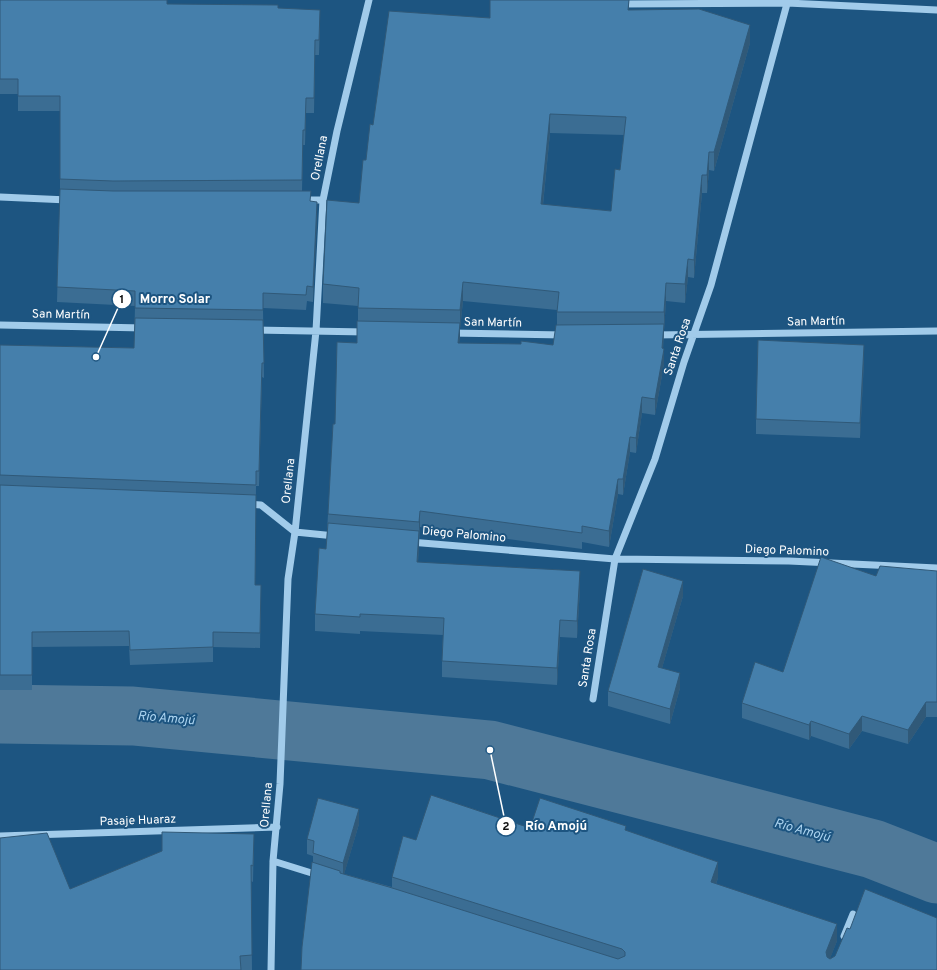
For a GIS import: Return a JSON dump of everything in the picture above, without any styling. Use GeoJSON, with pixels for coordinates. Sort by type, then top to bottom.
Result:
{"type":"FeatureCollection","features":[{"type":"Feature","properties":{"kind":"street","name":"Orellana"},"geometry":{"type":"LineString","coordinates":[[271,970],[273,861],[280,784],[284,636],[288,579],[295,532],[316,331],[323,200],[337,131],[369,0]]}},
{"type":"Feature","properties":{"kind":"street"},"geometry":{"type":"LineString","coordinates":[[609,3],[787,1],[937,10]]}},
{"type":"Feature","properties":{"kind":"street","name":"Santa Rosa"},"geometry":{"type":"LineString","coordinates":[[593,699],[615,559],[655,459],[711,285],[787,1]]}},
{"type":"Feature","properties":{"kind":"street"},"geometry":{"type":"LineString","coordinates":[[0,197],[75,200]]}},
{"type":"Feature","properties":{"kind":"street"},"geometry":{"type":"LineString","coordinates":[[292,200],[323,200]]}},
{"type":"Feature","properties":{"kind":"street","name":"San Martín"},"geometry":{"type":"LineString","coordinates":[[0,325],[150,328]]}},
{"type":"Feature","properties":{"kind":"street"},"geometry":{"type":"LineString","coordinates":[[245,329],[371,332]]}},
{"type":"Feature","properties":{"kind":"street","name":"San Martín"},"geometry":{"type":"LineString","coordinates":[[650,335],[937,331]]}},
{"type":"Feature","properties":{"kind":"street","name":"San Martín"},"geometry":{"type":"LineString","coordinates":[[442,333],[575,336]]}},
{"type":"Feature","properties":{"kind":"street"},"geometry":{"type":"LineString","coordinates":[[238,504],[261,504],[295,532],[342,536]]}},
{"type":"Feature","properties":{"kind":"street","name":"Diego Palomino"},"geometry":{"type":"LineString","coordinates":[[404,541],[615,559],[789,561],[937,568]]}},
{"type":"Feature","properties":{"kind":"street","name":"Pasaje Huaraz"},"geometry":{"type":"LineString","coordinates":[[0,836],[277,827]]}},
{"type":"Feature","properties":{"kind":"street"},"geometry":{"type":"LineString","coordinates":[[273,861],[326,877]]}},
{"type":"Feature","properties":{"kind":"street"},"geometry":{"type":"LineString","coordinates":[[842,942],[853,914]]}},
{"type":"Feature","properties":{"kind":"building"},"geometry":{"type":"Polygon","coordinates":[[[0,0],[167,0],[167,4],[278,5],[278,8],[320,10],[319,40],[315,40],[314,98],[306,98],[305,130],[303,130],[302,180],[113,181],[60,179],[60,96],[18,96],[18,79],[0,79],[0,0]]]}},
{"type":"Feature","properties":{"kind":"building"},"geometry":{"type":"Polygon","coordinates":[[[490,0],[629,0],[628,10],[699,9],[750,25],[714,152],[709,152],[707,175],[702,175],[694,260],[688,259],[685,284],[666,283],[664,312],[557,312],[559,292],[463,282],[460,310],[358,308],[359,288],[323,284],[327,200],[359,203],[363,160],[366,160],[370,124],[373,125],[389,11],[490,18],[490,0]],[[550,114],[541,204],[611,211],[615,169],[620,170],[626,117],[550,114]]]}},
{"type":"Feature","properties":{"kind":"building"},"geometry":{"type":"Polygon","coordinates":[[[60,189],[113,191],[311,191],[310,201],[317,202],[313,287],[307,286],[306,295],[263,293],[263,310],[135,308],[135,291],[57,287],[60,189]]]}},
{"type":"Feature","properties":{"kind":"building"},"geometry":{"type":"Polygon","coordinates":[[[135,318],[263,320],[264,363],[262,363],[259,471],[256,471],[256,485],[0,475],[0,345],[134,348],[135,318]]]}},
{"type":"Feature","properties":{"kind":"building"},"geometry":{"type":"Polygon","coordinates":[[[357,321],[460,323],[458,343],[521,344],[521,341],[553,345],[556,325],[664,324],[662,348],[664,349],[655,399],[642,397],[636,438],[630,437],[623,479],[618,479],[609,531],[582,526],[582,533],[420,511],[419,522],[328,514],[333,424],[335,424],[337,342],[357,343],[357,321]]]}},
{"type":"Feature","properties":{"kind":"building"},"geometry":{"type":"Polygon","coordinates":[[[758,340],[864,345],[860,423],[756,419],[758,340]]]}},
{"type":"Feature","properties":{"kind":"building"},"geometry":{"type":"Polygon","coordinates":[[[0,485],[256,495],[255,585],[261,585],[260,633],[213,632],[213,647],[130,650],[129,631],[32,632],[32,675],[0,675],[0,485]]]}},
{"type":"Feature","properties":{"kind":"building"},"geometry":{"type":"Polygon","coordinates":[[[328,523],[419,531],[417,562],[580,571],[577,621],[560,620],[557,668],[442,661],[444,618],[360,614],[360,617],[315,614],[319,548],[326,549],[328,523]]]}},
{"type":"Feature","properties":{"kind":"building"},"geometry":{"type":"Polygon","coordinates":[[[821,557],[876,576],[880,566],[937,571],[937,702],[926,702],[908,730],[862,716],[849,734],[811,721],[809,725],[742,703],[755,662],[783,672],[821,557]]]}},
{"type":"Feature","properties":{"kind":"building"},"geometry":{"type":"Polygon","coordinates":[[[643,569],[683,581],[658,667],[680,673],[670,709],[608,691],[643,569]]]}},
{"type":"Feature","properties":{"kind":"building"},"geometry":{"type":"Polygon","coordinates":[[[431,795],[530,828],[540,798],[626,826],[625,830],[718,862],[711,882],[837,924],[826,952],[827,957],[830,959],[835,956],[847,928],[850,929],[865,889],[937,918],[937,970],[301,970],[302,947],[312,862],[340,871],[340,873],[618,959],[625,956],[625,952],[622,949],[392,877],[403,836],[416,840],[431,795]]]}},
{"type":"Feature","properties":{"kind":"building"},"geometry":{"type":"Polygon","coordinates":[[[318,798],[359,809],[343,863],[313,853],[314,841],[307,839],[318,798]]]}},
{"type":"Feature","properties":{"kind":"building"},"geometry":{"type":"Polygon","coordinates":[[[162,832],[254,834],[253,866],[251,865],[252,955],[240,956],[241,970],[0,970],[0,838],[47,833],[70,889],[162,851],[162,832]]]}},
{"type":"Feature","properties":{"kind":"waterway","name":"Río Amojú"},"geometry":{"type":"LineString","coordinates":[[0,714],[133,716],[490,750],[873,849],[937,874]]}},
{"type":"Feature","properties":{"kind":"place","name":"Morro Solar"},"geometry":{"type":"Point","coordinates":[96,357]}},
{"type":"Feature","properties":{"kind":"place","name":"Río Amojú"},"geometry":{"type":"Point","coordinates":[490,750]}}]}
